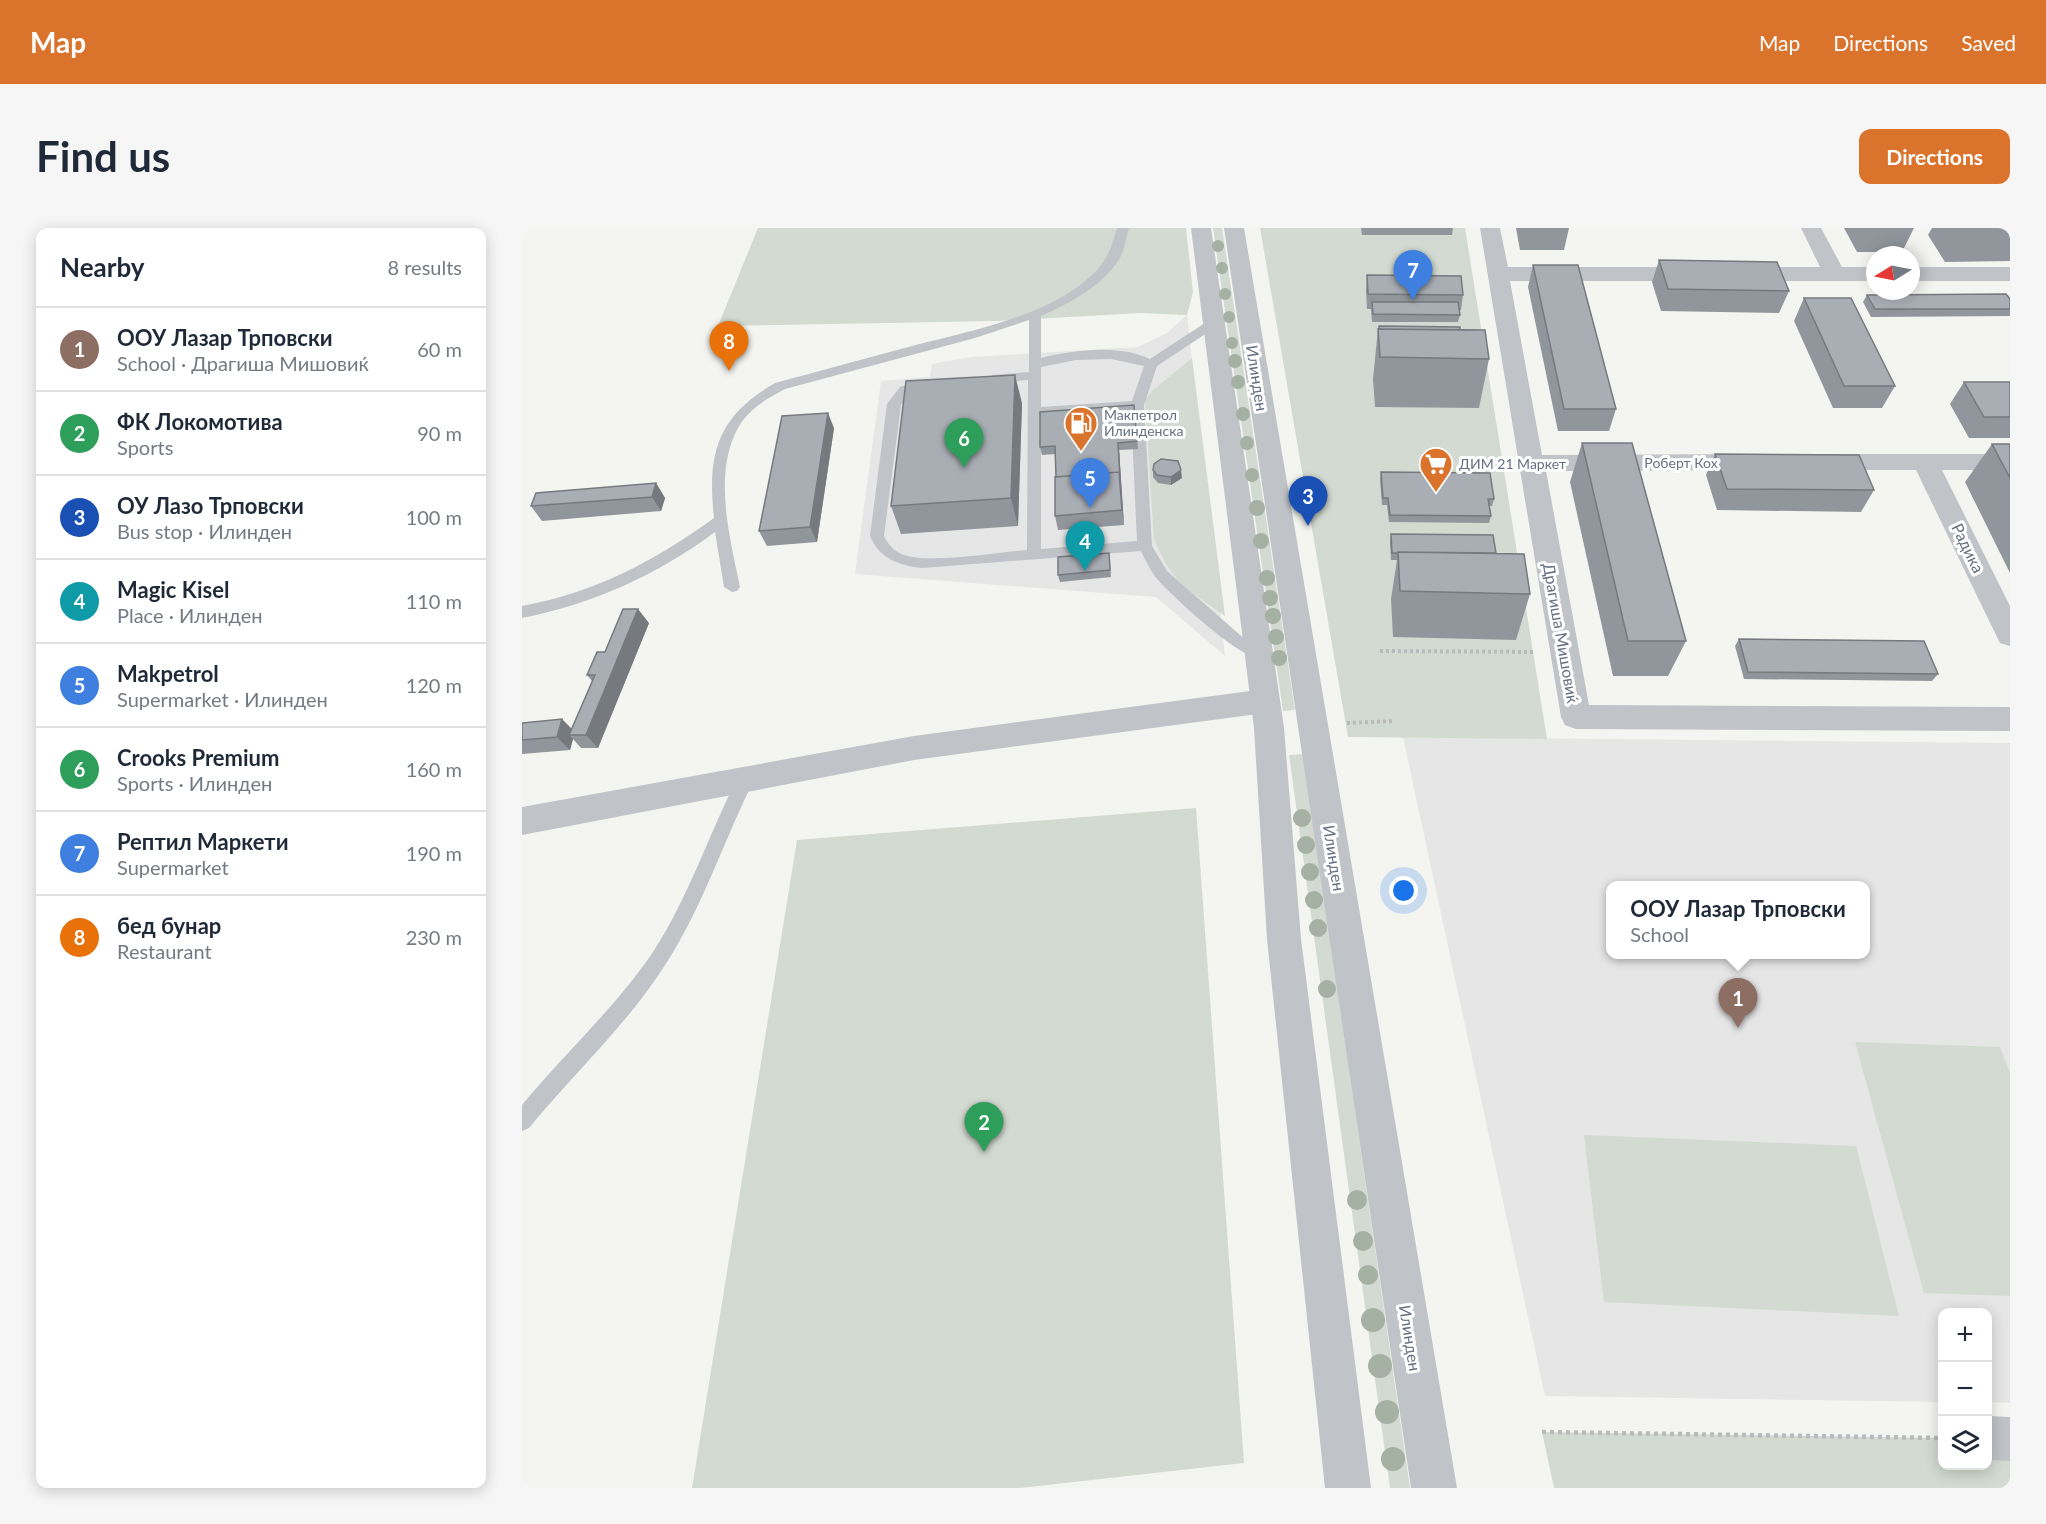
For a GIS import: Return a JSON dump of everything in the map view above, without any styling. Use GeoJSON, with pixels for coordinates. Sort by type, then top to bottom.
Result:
{"type":"FeatureCollection","features":[{"type":"Feature","properties":{"kind":"street"},"geometry":{"type":"LineString","coordinates":[[1201,228],[1212,324],[1265,701],[1284,939],[1348,1488]]}},
{"type":"Feature","properties":{"kind":"street","name":"Илинден"},"geometry":{"type":"LineString","coordinates":[[1234,228],[1434,1488]]}},
{"type":"Feature","properties":{"kind":"street","name":"Драгиша Мишовиќ"},"geometry":{"type":"LineString","coordinates":[[1490,228],[1576,717],[2010,719]]}},
{"type":"Feature","properties":{"kind":"street"},"geometry":{"type":"LineString","coordinates":[[1811,228],[1834,274]]}},
{"type":"Feature","properties":{"kind":"street"},"geometry":{"type":"LineString","coordinates":[[1498,274],[1866,274]]}},
{"type":"Feature","properties":{"kind":"street"},"geometry":{"type":"LineString","coordinates":[[1920,274],[2010,274]]}},
{"type":"Feature","properties":{"kind":"street","name":"Радика"},"geometry":{"type":"LineString","coordinates":[[1925,462],[2010,635]]}},
{"type":"Feature","properties":{"kind":"street","name":"Роберт Кох"},"geometry":{"type":"LineString","coordinates":[[1532,463],[2010,462]]}},
{"type":"Feature","properties":{"kind":"street"},"geometry":{"type":"LineString","coordinates":[[522,821],[925,747],[1080,724],[1265,701]]}},
{"type":"Feature","properties":{"kind":"street"},"geometry":{"type":"LineString","coordinates":[[1992,1438],[2010,1439]]}},
{"type":"Feature","properties":{"kind":"lane"},"geometry":{"type":"LineString","coordinates":[[732,587],[721,520],[719,476],[724,444],[736,417],[760,395],[780,386],[995,327],[1035,313],[1077,293],[1105,269],[1119,247],[1123,228]]}},
{"type":"Feature","properties":{"kind":"lane"},"geometry":{"type":"LineString","coordinates":[[1034,556],[1035,313]]}},
{"type":"Feature","properties":{"kind":"lane"},"geometry":{"type":"LineString","coordinates":[[1212,324],[1151,364],[1137,405],[1145,546],[1161,575],[1234,639],[1259,655]]}},
{"type":"Feature","properties":{"kind":"lane"},"geometry":{"type":"LineString","coordinates":[[980,380],[1035,370],[1055,358],[1127,354],[1141,357],[1151,364]]}},
{"type":"Feature","properties":{"kind":"lane"},"geometry":{"type":"LineString","coordinates":[[935,383],[904,390],[894,404],[877,536],[879,544],[896,558],[922,563],[1145,546]]}},
{"type":"Feature","properties":{"kind":"lane"},"geometry":{"type":"LineString","coordinates":[[1035,412],[1137,405]]}},
{"type":"Feature","properties":{"kind":"lane"},"geometry":{"type":"LineString","coordinates":[[522,612],[573,601],[622,581],[685,546],[721,520]]}},
{"type":"Feature","properties":{"kind":"lane"},"geometry":{"type":"LineString","coordinates":[[522,1121],[632,996],[661,956],[684,914],[722,824],[745,780]]}},
{"type":"Feature","properties":{"kind":"path"},"geometry":{"type":"LineString","coordinates":[[1380,651],[1564,652]]}},
{"type":"Feature","properties":{"kind":"path"},"geometry":{"type":"LineString","coordinates":[[1313,725],[1395,721]]}},
{"type":"Feature","properties":{"kind":"path"},"geometry":{"type":"LineString","coordinates":[[1542,1432],[1938,1438]]}},
{"type":"Feature","properties":{"kind":"shaded area"},"geometry":{"type":"Polygon","coordinates":[[[758,228],[1186,228],[1193,292],[1187,315],[1140,313],[996,321],[718,326],[758,228]]]}},
{"type":"Feature","properties":{"kind":"shaded area"},"geometry":{"type":"Polygon","coordinates":[[[1213,228],[1222,228],[1295,710],[1283,711],[1213,228]]]}},
{"type":"Feature","properties":{"kind":"shaded area"},"geometry":{"type":"Polygon","coordinates":[[[1260,228],[1465,228],[1547,739],[1348,737],[1260,228]]]}},
{"type":"Feature","properties":{"kind":"shaded area"},"geometry":{"type":"Polygon","coordinates":[[[1187,315],[1225,656],[1156,597],[855,574],[881,381],[930,377],[932,364],[972,357],[1138,347],[1167,333],[1187,315]]]}},
{"type":"Feature","properties":{"kind":"shaded area"},"geometry":{"type":"Polygon","coordinates":[[[1192,358],[1225,616],[1182,584],[1167,565],[1154,538],[1145,400],[1153,390],[1192,358]]]}},
{"type":"Feature","properties":{"kind":"shaded area"},"geometry":{"type":"Polygon","coordinates":[[[1403,737],[2010,743],[2010,1403],[1992,1402],[1992,1308],[1938,1308],[1938,1402],[1545,1396],[1403,737]]]}},
{"type":"Feature","properties":{"kind":"shaded area"},"geometry":{"type":"Polygon","coordinates":[[[1303,754],[1410,1488],[1390,1488],[1289,755],[1303,754]]]}},
{"type":"Feature","properties":{"kind":"shaded area"},"geometry":{"type":"Polygon","coordinates":[[[1196,808],[1244,1463],[1020,1488],[692,1488],[797,840],[1196,808]]]}},
{"type":"Feature","properties":{"kind":"shaded area"},"geometry":{"type":"Polygon","coordinates":[[[1855,1042],[2000,1047],[2010,1074],[2010,1296],[1924,1293],[1855,1042]]]}},
{"type":"Feature","properties":{"kind":"shaded area"},"geometry":{"type":"Polygon","coordinates":[[[1584,1135],[1856,1146],[1899,1316],[1604,1302],[1584,1135]]]}},
{"type":"Feature","properties":{"kind":"shaded area"},"geometry":{"type":"Polygon","coordinates":[[[1542,1432],[1938,1438],[1938,1470],[1992,1470],[1992,1439],[2010,1439],[2010,1488],[1554,1488],[1542,1432]]]}},
{"type":"Feature","properties":{"kind":"building"},"geometry":{"type":"Polygon","coordinates":[[[1659,260],[1777,262],[1789,291],[1668,289],[1659,260]]]}},
{"type":"Feature","properties":{"kind":"building"},"geometry":{"type":"Polygon","coordinates":[[[1533,265],[1578,265],[1616,409],[1564,409],[1533,265]]]}},
{"type":"Feature","properties":{"kind":"building"},"geometry":{"type":"Polygon","coordinates":[[[1367,275],[1461,276],[1463,295],[1368,294],[1367,275]]]}},
{"type":"Feature","properties":{"kind":"building"},"geometry":{"type":"Polygon","coordinates":[[[2006,294],[2010,299],[2010,309],[1875,309],[1870,300],[1920,300],[1920,295],[2006,294]]]}},
{"type":"Feature","properties":{"kind":"building"},"geometry":{"type":"Polygon","coordinates":[[[1804,298],[1851,298],[1895,386],[1844,386],[1804,298]]]}},
{"type":"Feature","properties":{"kind":"building"},"geometry":{"type":"Polygon","coordinates":[[[1372,302],[1458,302],[1460,315],[1373,314],[1372,302]]]}},
{"type":"Feature","properties":{"kind":"building"},"geometry":{"type":"Polygon","coordinates":[[[1379,326],[1460,327],[1460,330],[1379,329],[1379,326]]]}},
{"type":"Feature","properties":{"kind":"building"},"geometry":{"type":"Polygon","coordinates":[[[1378,329],[1485,330],[1489,359],[1380,357],[1378,329]]]}},
{"type":"Feature","properties":{"kind":"building"},"geometry":{"type":"Polygon","coordinates":[[[1015,375],[1011,498],[891,506],[906,381],[1015,375]]]}},
{"type":"Feature","properties":{"kind":"building"},"geometry":{"type":"Polygon","coordinates":[[[1964,382],[2010,382],[2010,417],[1984,417],[1964,382]]]}},
{"type":"Feature","properties":{"kind":"building","name":"Макпетрол Илинденска"},"geometry":{"type":"Polygon","coordinates":[[[1134,405],[1137,441],[1118,443],[1120,479],[1119,472],[1056,477],[1055,446],[1040,447],[1040,412],[1134,405]]]}},
{"type":"Feature","properties":{"kind":"building"},"geometry":{"type":"Polygon","coordinates":[[[828,413],[810,527],[759,531],[782,416],[828,413]]]}},
{"type":"Feature","properties":{"kind":"building"},"geometry":{"type":"Polygon","coordinates":[[[1582,443],[1632,443],[1686,641],[1628,641],[1582,443]]]}},
{"type":"Feature","properties":{"kind":"building"},"geometry":{"type":"Polygon","coordinates":[[[1992,444],[2010,444],[2010,478],[1992,444]]]}},
{"type":"Feature","properties":{"kind":"building"},"geometry":{"type":"Polygon","coordinates":[[[1715,454],[1859,455],[1874,490],[1727,489],[1715,454]]]}},
{"type":"Feature","properties":{"kind":"building"},"geometry":{"type":"Polygon","coordinates":[[[1161,459],[1178,461],[1181,470],[1171,477],[1157,475],[1153,470],[1154,464],[1161,459]]]}},
{"type":"Feature","properties":{"kind":"building"},"geometry":{"type":"Polygon","coordinates":[[[1119,472],[1122,510],[1055,516],[1055,477],[1119,472]]]}},
{"type":"Feature","properties":{"kind":"building"},"geometry":{"type":"Polygon","coordinates":[[[1381,472],[1490,473],[1494,499],[1488,499],[1491,516],[1390,515],[1388,498],[1383,498],[1381,472]]]}},
{"type":"Feature","properties":{"kind":"building"},"geometry":{"type":"Polygon","coordinates":[[[656,483],[652,497],[531,506],[536,493],[656,483]]]}},
{"type":"Feature","properties":{"kind":"building"},"geometry":{"type":"Polygon","coordinates":[[[1391,534],[1493,535],[1496,553],[1392,553],[1391,534]]]}},
{"type":"Feature","properties":{"kind":"building"},"geometry":{"type":"Polygon","coordinates":[[[1398,552],[1524,554],[1530,594],[1400,591],[1398,552]]]}},
{"type":"Feature","properties":{"kind":"building"},"geometry":{"type":"Polygon","coordinates":[[[1109,553],[1110,570],[1058,575],[1058,557],[1109,553]]]}},
{"type":"Feature","properties":{"kind":"building"},"geometry":{"type":"Polygon","coordinates":[[[623,609],[638,609],[586,735],[569,735],[595,675],[587,675],[597,652],[605,652],[623,609]]]}},
{"type":"Feature","properties":{"kind":"building"},"geometry":{"type":"Polygon","coordinates":[[[1739,639],[1924,641],[1938,674],[1748,672],[1739,639]]]}},
{"type":"Feature","properties":{"kind":"building"},"geometry":{"type":"Polygon","coordinates":[[[562,719],[557,737],[522,740],[522,723],[562,719]]]}},
{"type":"Feature","properties":{"kind":"place","name":"Рептил Маркети"},"geometry":{"type":"Point","coordinates":[1413,300]}},
{"type":"Feature","properties":{"kind":"place","name":"бед бунар"},"geometry":{"type":"Point","coordinates":[729,371]}},
{"type":"Feature","properties":{"kind":"place","name":"Макпетрол Илинденска"},"geometry":{"type":"Point","coordinates":[1081,452]}},
{"type":"Feature","properties":{"kind":"place","name":"Crooks Premium"},"geometry":{"type":"Point","coordinates":[964,468]}},
{"type":"Feature","properties":{"kind":"place","name":"ДИМ 21 Маркет"},"geometry":{"type":"Point","coordinates":[1436,493]}},
{"type":"Feature","properties":{"kind":"place","name":"Makpetrol"},"geometry":{"type":"Point","coordinates":[1090,508]}},
{"type":"Feature","properties":{"kind":"place","name":"ОУ Лазо Трповски"},"geometry":{"type":"Point","coordinates":[1308,526]}},
{"type":"Feature","properties":{"kind":"place","name":"Magic Kisel"},"geometry":{"type":"Point","coordinates":[1085,571]}},
{"type":"Feature","properties":{"kind":"place","name":"ООУ Лазар Трповски"},"geometry":{"type":"Point","coordinates":[1738,1028]}},
{"type":"Feature","properties":{"kind":"place","name":"ФК Локомотива"},"geometry":{"type":"Point","coordinates":[984,1152]}}]}
